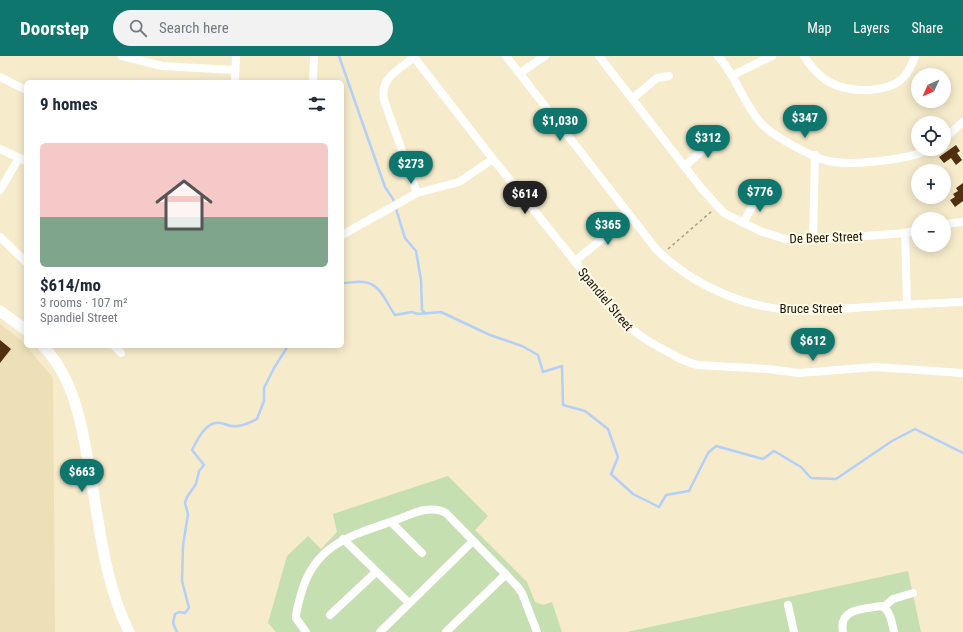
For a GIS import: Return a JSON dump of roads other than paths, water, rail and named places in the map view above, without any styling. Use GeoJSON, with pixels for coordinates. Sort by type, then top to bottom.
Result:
{"type":"FeatureCollection","features":[{"type":"Feature","properties":{"kind":"street"},"geometry":{"type":"LineString","coordinates":[[122,56],[162,66],[235,70]]}},
{"type":"Feature","properties":{"kind":"street"},"geometry":{"type":"LineString","coordinates":[[235,80],[236,56]]}},
{"type":"Feature","properties":{"kind":"street"},"geometry":{"type":"LineString","coordinates":[[313,80],[314,56]]}},
{"type":"Feature","properties":{"kind":"street","name":"Bruce Street"},"geometry":{"type":"LineString","coordinates":[[506,56],[630,216],[662,254],[687,274],[725,294],[776,309],[803,311],[963,302]]}},
{"type":"Feature","properties":{"kind":"street"},"geometry":{"type":"LineString","coordinates":[[520,73],[545,56]]}},
{"type":"Feature","properties":{"kind":"street","name":"De Beer Street"},"geometry":{"type":"LineString","coordinates":[[599,56],[717,207],[743,223],[760,231],[785,239],[813,240],[911,231]]}},
{"type":"Feature","properties":{"kind":"street"},"geometry":{"type":"LineString","coordinates":[[718,56],[733,75],[752,112],[761,124],[773,134],[815,156],[828,161],[842,163],[905,158],[913,156]]}},
{"type":"Feature","properties":{"kind":"street"},"geometry":{"type":"LineString","coordinates":[[733,75],[772,56]]}},
{"type":"Feature","properties":{"kind":"street"},"geometry":{"type":"LineString","coordinates":[[804,56],[812,70],[823,78],[841,88],[853,90],[879,89],[890,86],[906,75],[915,56]]}},
{"type":"Feature","properties":{"kind":"street"},"geometry":{"type":"LineString","coordinates":[[414,57],[388,79],[382,90],[384,100],[417,193]]}},
{"type":"Feature","properties":{"kind":"street","name":"Spandiel Street"},"geometry":{"type":"LineString","coordinates":[[414,57],[493,159],[617,314],[638,336],[647,342],[693,364],[768,369],[799,373],[875,366],[963,373]]}},
{"type":"Feature","properties":{"kind":"street"},"geometry":{"type":"LineString","coordinates":[[632,99],[657,78],[669,76]]}},
{"type":"Feature","properties":{"kind":"street"},"geometry":{"type":"LineString","coordinates":[[0,78],[24,89]]}},
{"type":"Feature","properties":{"kind":"street"},"geometry":{"type":"LineString","coordinates":[[951,132],[963,122]]}},
{"type":"Feature","properties":{"kind":"street"},"geometry":{"type":"LineString","coordinates":[[685,166],[706,147],[714,137]]}},
{"type":"Feature","properties":{"kind":"street"},"geometry":{"type":"LineString","coordinates":[[0,149],[22,160],[0,190]]}},
{"type":"Feature","properties":{"kind":"street"},"geometry":{"type":"LineString","coordinates":[[813,240],[815,156]]}},
{"type":"Feature","properties":{"kind":"street"},"geometry":{"type":"LineString","coordinates":[[344,234],[417,193],[458,182],[493,159]]}},
{"type":"Feature","properties":{"kind":"street"},"geometry":{"type":"LineString","coordinates":[[743,223],[760,193]]}},
{"type":"Feature","properties":{"kind":"street"},"geometry":{"type":"LineString","coordinates":[[575,261],[630,216]]}},
{"type":"Feature","properties":{"kind":"street"},"geometry":{"type":"LineString","coordinates":[[959,222],[963,217]]}},
{"type":"Feature","properties":{"kind":"street"},"geometry":{"type":"LineString","coordinates":[[905,232],[907,304]]}},
{"type":"Feature","properties":{"kind":"street"},"geometry":{"type":"LineString","coordinates":[[0,237],[24,260]]}},
{"type":"Feature","properties":{"kind":"street"},"geometry":{"type":"LineString","coordinates":[[0,311],[24,329]]}},
{"type":"Feature","properties":{"kind":"street"},"geometry":{"type":"LineString","coordinates":[[46,348],[67,383],[80,417],[111,581],[129,632]]}},
{"type":"Feature","properties":{"kind":"street"},"geometry":{"type":"LineString","coordinates":[[116,348],[121,353]]}},
{"type":"Feature","properties":{"kind":"street"},"geometry":{"type":"LineString","coordinates":[[306,632],[298,623],[296,614],[307,576],[331,548],[343,539],[429,509],[440,510],[446,513],[506,574],[522,593],[537,632]]}},
{"type":"Feature","properties":{"kind":"street"},"geometry":{"type":"LineString","coordinates":[[391,522],[422,553]]}},
{"type":"Feature","properties":{"kind":"street"},"geometry":{"type":"LineString","coordinates":[[343,539],[409,603]]}},
{"type":"Feature","properties":{"kind":"street"},"geometry":{"type":"LineString","coordinates":[[380,632],[473,541]]}},
{"type":"Feature","properties":{"kind":"street"},"geometry":{"type":"LineString","coordinates":[[330,615],[376,572]]}},
{"type":"Feature","properties":{"kind":"street"},"geometry":{"type":"LineString","coordinates":[[446,632],[506,574]]}},
{"type":"Feature","properties":{"kind":"street"},"geometry":{"type":"LineString","coordinates":[[844,632],[844,617],[853,610],[881,606],[884,607],[893,599],[913,593]]}},
{"type":"Feature","properties":{"kind":"street"},"geometry":{"type":"LineString","coordinates":[[788,605],[794,632]]}},
{"type":"Feature","properties":{"kind":"street"},"geometry":{"type":"LineString","coordinates":[[884,607],[891,619],[894,632]]}},
{"type":"Feature","properties":{"kind":"waterway"},"geometry":{"type":"LineString","coordinates":[[339,56],[385,187],[393,199],[405,238],[416,251],[421,280],[422,310],[425,313]]}},
{"type":"Feature","properties":{"kind":"waterway"},"geometry":{"type":"LineString","coordinates":[[344,283],[364,282],[375,286],[395,315],[412,312],[418,314],[441,312],[490,335],[522,346],[538,355],[543,372],[562,366],[563,405],[585,411],[608,429],[618,457],[611,474],[633,494],[659,507],[666,495],[689,491],[708,453],[716,446],[763,459],[774,451],[801,467],[811,478],[836,479],[892,441],[915,429],[963,453]]}},
{"type":"Feature","properties":{"kind":"waterway"},"geometry":{"type":"LineString","coordinates":[[177,632],[173,623],[175,614],[179,612],[185,613],[189,608],[182,581],[183,546],[188,514],[185,503],[187,497],[196,484],[199,471],[204,465],[192,450],[203,432],[210,425],[215,423],[223,423],[230,426],[239,426],[257,419],[264,401],[264,388],[287,348]]}}]}
